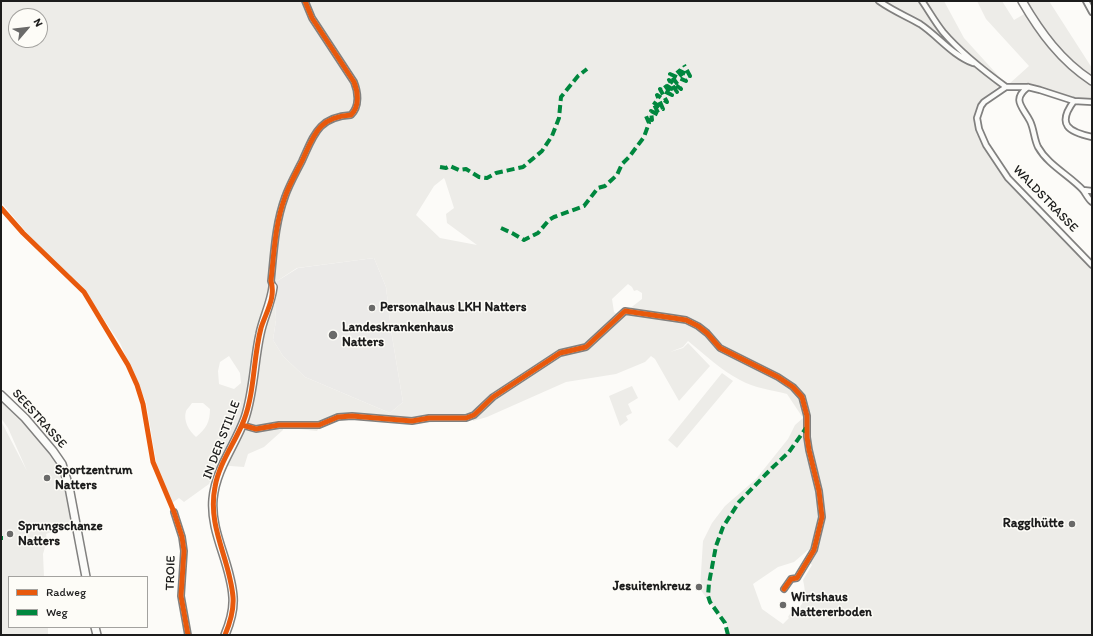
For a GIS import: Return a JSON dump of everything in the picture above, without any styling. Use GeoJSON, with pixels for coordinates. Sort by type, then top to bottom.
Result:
{"type":"FeatureCollection","features":[{"type":"Feature","properties":{"kind":"street"},"geometry":{"type":"LineString","coordinates":[[273,287],[271,281],[276,228],[285,197],[315,134],[322,125],[332,118],[351,115],[355,110],[358,100],[354,82],[328,46],[312,18],[305,1]]}},
{"type":"Feature","properties":{"kind":"street"},"geometry":{"type":"LineString","coordinates":[[879,1],[892,10],[920,24],[961,56],[976,64]]}},
{"type":"Feature","properties":{"kind":"street"},"geometry":{"type":"LineString","coordinates":[[922,1],[943,32],[976,64],[1006,87],[1028,87],[1074,101],[1092,102]]}},
{"type":"Feature","properties":{"kind":"street"},"geometry":{"type":"LineString","coordinates":[[1022,1],[1040,31],[1056,50],[1077,71],[1092,81]]}},
{"type":"Feature","properties":{"kind":"street"},"geometry":{"type":"LineString","coordinates":[[1086,1],[1092,12]]}},
{"type":"Feature","properties":{"kind":"street","name":"WALDSTRASSE"},"geometry":{"type":"LineString","coordinates":[[1006,87],[988,98],[980,106],[977,118],[981,135],[1008,178],[1092,265]]}},
{"type":"Feature","properties":{"kind":"street"},"geometry":{"type":"LineString","coordinates":[[1028,87],[1022,93],[1019,102],[1030,122],[1038,147],[1044,156],[1083,190],[1092,202]]}},
{"type":"Feature","properties":{"kind":"street"},"geometry":{"type":"LineString","coordinates":[[1074,101],[1066,116],[1068,126],[1075,133],[1092,137]]}},
{"type":"Feature","properties":{"kind":"street"},"geometry":{"type":"LineString","coordinates":[[1083,190],[1092,190]]}},
{"type":"Feature","properties":{"kind":"street","name":"IN DER STILLE"},"geometry":{"type":"LineString","coordinates":[[225,635],[233,607],[232,591],[213,515],[213,501],[217,478],[242,425],[249,404],[260,335],[270,306],[273,287]]}},
{"type":"Feature","properties":{"kind":"street"},"geometry":{"type":"LineString","coordinates":[[242,425],[256,429],[279,425],[319,424],[338,417],[352,416],[412,420],[429,418],[466,418],[474,415],[493,397],[560,353],[586,347],[625,311],[686,320],[698,326],[707,333],[720,348],[778,377],[793,387],[802,397],[807,416],[808,444],[820,491],[822,517],[814,550],[796,578],[792,579],[784,589]]}},
{"type":"Feature","properties":{"kind":"street","name":"SEESTRASSE"},"geometry":{"type":"LineString","coordinates":[[1,395],[22,414],[62,464],[69,486],[86,576]]}},
{"type":"Feature","properties":{"kind":"street","name":"TROIE"},"geometry":{"type":"LineString","coordinates":[[174,512],[182,537],[184,551],[181,596],[188,635]]}},
{"type":"Feature","properties":{"kind":"shaded area"},"geometry":{"type":"Polygon","coordinates":[[[1,1],[944,1],[964,38],[1004,82],[980,101],[976,113],[975,123],[979,136],[1007,183],[1092,267],[1092,635],[729,635],[727,626],[700,589],[703,541],[712,523],[725,506],[756,479],[788,439],[795,425],[803,418],[787,394],[745,383],[720,367],[688,341],[683,347],[670,352],[683,348],[688,343],[710,366],[679,401],[655,359],[651,356],[645,362],[616,374],[566,382],[487,417],[473,421],[471,414],[455,416],[452,421],[403,424],[337,416],[320,426],[317,431],[299,429],[297,424],[283,424],[283,430],[264,447],[248,454],[244,467],[217,465],[209,484],[184,502],[179,498],[172,503],[157,467],[146,402],[120,343],[81,286],[32,239],[1,202],[1,1]],[[444,178],[434,186],[416,215],[440,238],[477,245],[447,223],[446,214],[454,208],[444,178]],[[374,258],[297,268],[274,283],[276,320],[273,340],[283,356],[305,377],[390,413],[403,402],[391,330],[386,287],[374,258]],[[628,284],[612,299],[614,312],[618,315],[622,311],[624,313],[642,299],[642,293],[637,290],[634,291],[628,284]],[[229,356],[220,362],[218,371],[219,384],[234,389],[241,383],[240,373],[229,356]],[[192,403],[186,411],[185,418],[189,429],[196,437],[207,425],[210,409],[203,403],[192,403]],[[808,550],[794,562],[778,567],[753,584],[762,609],[783,624],[789,618],[788,617],[793,609],[796,611],[802,604],[805,593],[803,580],[812,565],[809,562],[812,553],[808,550]]]}},
{"type":"Feature","properties":{"kind":"shaded area"},"geometry":{"type":"Polygon","coordinates":[[[977,1],[1002,1],[1014,20],[1031,10],[1026,1],[1049,1],[1092,68],[1092,85],[1090,85],[1092,86],[1092,99],[1064,96],[1041,87],[1027,84],[1009,84],[1029,66],[986,19],[977,1]]]}},
{"type":"Feature","properties":{"kind":"shaded area","name":"Landeskrankenhaus Natters"},"geometry":{"type":"Polygon","coordinates":[[[374,258],[386,287],[391,330],[403,402],[390,413],[305,377],[283,356],[273,340],[276,320],[274,283],[298,268],[374,258]]]}},
{"type":"Feature","properties":{"kind":"shaded area"},"geometry":{"type":"Polygon","coordinates":[[[722,373],[733,381],[677,448],[668,440],[722,373]]]}},
{"type":"Feature","properties":{"kind":"shaded area"},"geometry":{"type":"Polygon","coordinates":[[[632,386],[638,398],[628,404],[632,413],[626,416],[628,420],[620,426],[609,396],[632,386]]]}},
{"type":"Feature","properties":{"kind":"shaded area"},"geometry":{"type":"Polygon","coordinates":[[[1,398],[24,420],[56,461],[62,472],[66,485],[73,524],[46,534],[47,540],[43,554],[44,576],[8,576],[8,628],[48,628],[48,635],[1,635],[1,421],[27,471],[8,428],[1,418],[1,398]]]}},
{"type":"Feature","properties":{"kind":"marked path"},"geometry":{"type":"LineString","coordinates":[[501,228],[524,240],[538,233],[549,220],[554,217],[584,206],[598,188],[605,186],[617,175],[622,164],[644,137],[649,123],[646,116],[652,120],[651,111],[659,115],[653,102],[663,109],[657,95],[667,102],[660,89],[672,95],[664,84],[677,92],[669,80],[681,89],[670,74],[686,81],[676,69],[690,76],[684,65]]}},
{"type":"Feature","properties":{"kind":"marked path"},"geometry":{"type":"LineString","coordinates":[[440,167],[446,168],[450,166],[459,170],[466,169],[479,177],[487,178],[496,173],[523,167],[542,151],[552,136],[559,118],[561,97],[578,76],[587,69]]}},
{"type":"Feature","properties":{"kind":"marked path"},"geometry":{"type":"LineString","coordinates":[[728,635],[725,623],[710,602],[708,596],[716,546],[723,527],[739,502],[789,452],[806,428]]}},
{"type":"Feature","properties":{"kind":"cycle path"},"geometry":{"type":"LineString","coordinates":[[225,635],[233,607],[233,597],[228,569],[216,529],[213,502],[215,487],[220,470],[248,409],[258,339],[270,305],[272,293],[271,281],[275,239],[279,218],[288,188],[314,136],[319,129],[331,119],[351,115],[357,103],[357,94],[354,82],[312,18],[305,1]]}},
{"type":"Feature","properties":{"kind":"cycle path"},"geometry":{"type":"LineString","coordinates":[[1,208],[23,233],[84,292],[128,365],[137,385],[143,404],[153,462],[174,512],[182,537],[184,551],[181,596],[188,635]]}},
{"type":"Feature","properties":{"kind":"cycle path"},"geometry":{"type":"LineString","coordinates":[[242,425],[256,429],[279,425],[319,425],[338,417],[352,416],[412,421],[429,418],[466,418],[474,415],[493,397],[560,353],[586,347],[625,311],[686,320],[698,326],[707,333],[720,348],[778,377],[793,387],[802,397],[807,416],[807,437],[819,491],[822,517],[814,550],[797,578],[791,579],[784,589]]}},
{"type":"Feature","properties":{"kind":"place","name":"Personalhaus LKH Natters"},"geometry":{"type":"Point","coordinates":[372,308]}},
{"type":"Feature","properties":{"kind":"place","name":"Landeskrankenhaus Natters"},"geometry":{"type":"Point","coordinates":[333,335]}},
{"type":"Feature","properties":{"kind":"place","name":"Sportzentrum Natters"},"geometry":{"type":"Point","coordinates":[47,478]}},
{"type":"Feature","properties":{"kind":"place","name":"Ragglhütte"},"geometry":{"type":"Point","coordinates":[1072,524]}},
{"type":"Feature","properties":{"kind":"place","name":"Sprungschanze Natters"},"geometry":{"type":"Point","coordinates":[10,534]}},
{"type":"Feature","properties":{"kind":"place","name":"Jesuitenkreuz"},"geometry":{"type":"Point","coordinates":[699,587]}},
{"type":"Feature","properties":{"kind":"place","name":"Wirtshaus Nattererboden"},"geometry":{"type":"Point","coordinates":[783,605]}}]}
